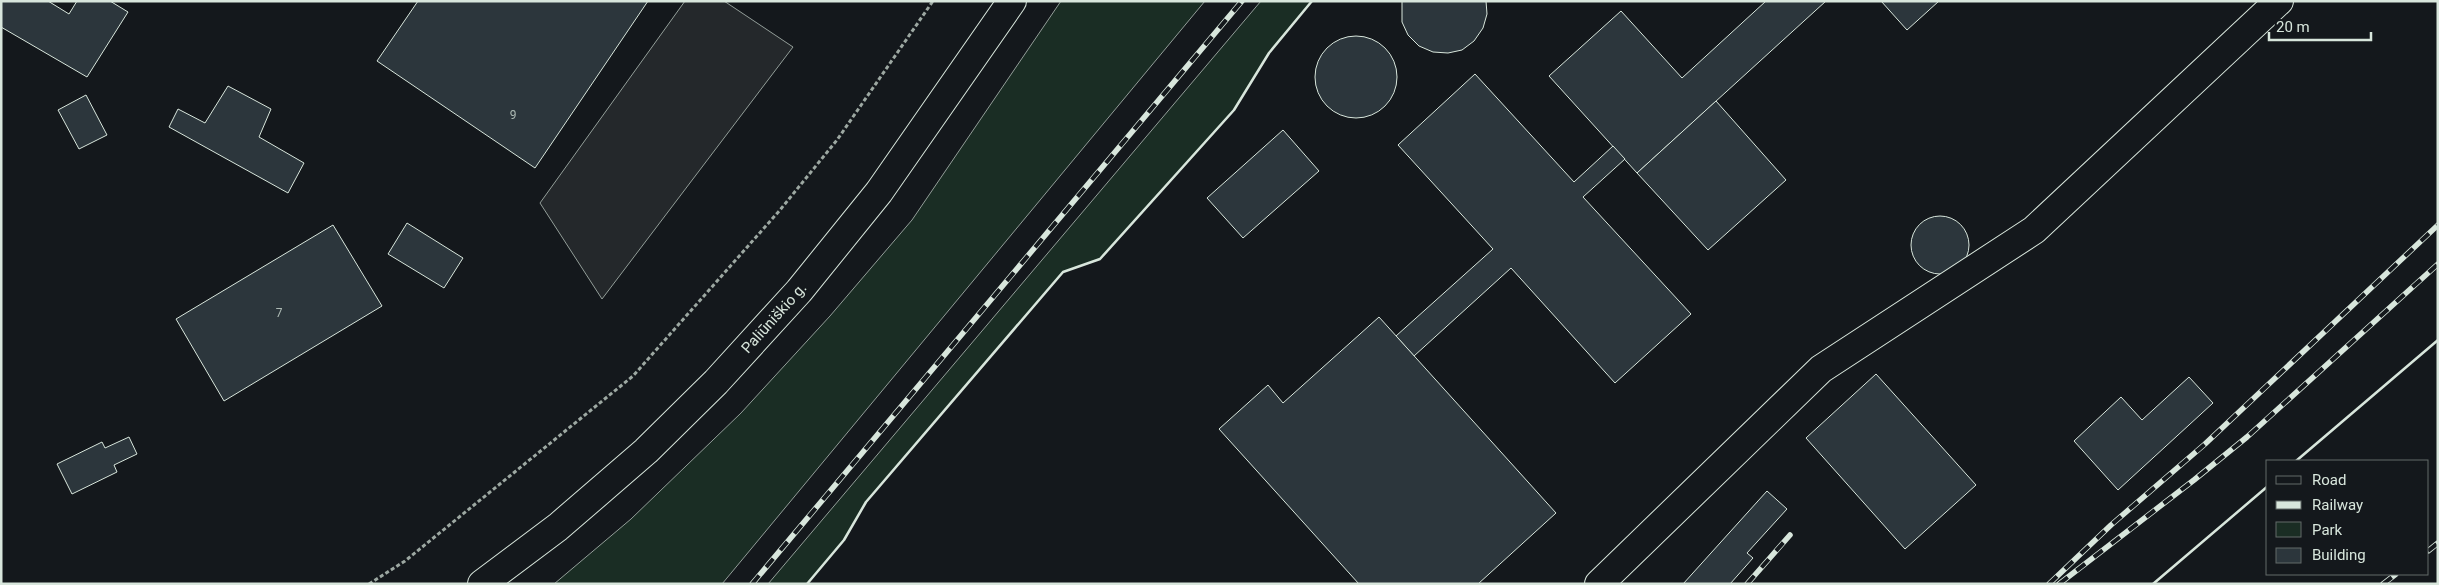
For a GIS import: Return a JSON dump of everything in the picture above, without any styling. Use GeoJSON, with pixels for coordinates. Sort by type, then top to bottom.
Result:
{"type":"FeatureCollection","features":[{"type":"Feature","properties":{"kind":"street","name":"Paliūniškio g."},"geometry":{"type":"LineString","coordinates":[[482,584],[558,527],[602,489],[646,450],[723,375],[799,291],[880,192],[1012,1]]}},
{"type":"Feature","properties":{"kind":"street"},"geometry":{"type":"LineString","coordinates":[[1599,584],[1821,369],[2034,230],[2279,1]]}},
{"type":"Feature","properties":{"kind":"path"},"geometry":{"type":"LineString","coordinates":[[369,584],[404,561],[633,376],[780,210],[831,147],[933,1]]}},
{"type":"Feature","properties":{"kind":"green space"},"geometry":{"type":"Polygon","coordinates":[[[1061,1],[1205,1],[722,584],[554,584],[631,519],[741,413],[830,316],[912,220],[1061,1]]]}},
{"type":"Feature","properties":{"kind":"green space"},"geometry":{"type":"Polygon","coordinates":[[[1261,1],[1312,1],[1269,53],[1234,110],[1100,259],[1063,272],[866,502],[844,540],[807,584],[768,584],[1261,1]]]}},
{"type":"Feature","properties":{"kind":"shaded area"},"geometry":{"type":"Polygon","coordinates":[[[685,1],[724,1],[793,47],[602,299],[540,203],[685,1]]]}},
{"type":"Feature","properties":{"kind":"building"},"geometry":{"type":"Polygon","coordinates":[[[1,1],[48,1],[69,14],[77,1],[110,1],[128,12],[87,77],[1,27],[1,1]]]}},
{"type":"Feature","properties":{"kind":"building"},"geometry":{"type":"Polygon","coordinates":[[[418,1],[648,1],[535,168],[377,61],[418,1]]]}},
{"type":"Feature","properties":{"kind":"building"},"geometry":{"type":"Polygon","coordinates":[[[1402,1],[1486,1],[1487,14],[1483,28],[1474,41],[1462,50],[1448,53],[1433,52],[1419,46],[1408,35],[1402,22],[1402,1]]]}},
{"type":"Feature","properties":{"kind":"building"},"geometry":{"type":"Polygon","coordinates":[[[1766,1],[1826,1],[1637,173],[1549,76],[1621,11],[1682,78],[1766,1]]]}},
{"type":"Feature","properties":{"kind":"building"},"geometry":{"type":"Polygon","coordinates":[[[1881,1],[1939,1],[1907,30],[1881,1]]]}},
{"type":"Feature","properties":{"kind":"building"},"geometry":{"type":"Polygon","coordinates":[[[1356,36],[1372,39],[1385,48],[1394,61],[1397,77],[1394,93],[1385,106],[1372,115],[1356,118],[1340,115],[1327,106],[1318,93],[1315,77],[1318,61],[1327,48],[1340,39],[1356,36]]]}},
{"type":"Feature","properties":{"kind":"building"},"geometry":{"type":"Polygon","coordinates":[[[1475,74],[1574,182],[1613,146],[1625,159],[1583,197],[1691,314],[1615,383],[1511,268],[1414,356],[1396,336],[1493,249],[1398,145],[1475,74]]]}},
{"type":"Feature","properties":{"kind":"building"},"geometry":{"type":"Polygon","coordinates":[[[228,86],[271,109],[259,137],[304,163],[288,193],[169,127],[178,109],[205,123],[228,86]]]}},
{"type":"Feature","properties":{"kind":"building"},"geometry":{"type":"Polygon","coordinates":[[[86,95],[107,135],[79,149],[58,110],[86,95]]]}},
{"type":"Feature","properties":{"kind":"building"},"geometry":{"type":"Polygon","coordinates":[[[1716,101],[1786,180],[1708,250],[1637,173],[1716,101]]]}},
{"type":"Feature","properties":{"kind":"building"},"geometry":{"type":"Polygon","coordinates":[[[1283,130],[1319,171],[1243,238],[1207,198],[1283,130]]]}},
{"type":"Feature","properties":{"kind":"building"},"geometry":{"type":"Polygon","coordinates":[[[1940,216],[1951,218],[1964,229],[1969,245],[1967,256],[1956,269],[1940,274],[1929,272],[1916,261],[1911,245],[1913,234],[1924,221],[1940,216]]]}},
{"type":"Feature","properties":{"kind":"building"},"geometry":{"type":"Polygon","coordinates":[[[407,223],[463,258],[444,288],[388,254],[407,223]]]}},
{"type":"Feature","properties":{"kind":"building"},"geometry":{"type":"Polygon","coordinates":[[[333,225],[382,306],[224,401],[176,319],[333,225]]]}},
{"type":"Feature","properties":{"kind":"building"},"geometry":{"type":"Polygon","coordinates":[[[1379,317],[1556,513],[1478,584],[1359,584],[1219,429],[1268,385],[1283,403],[1379,317]]]}},
{"type":"Feature","properties":{"kind":"building"},"geometry":{"type":"Polygon","coordinates":[[[1876,374],[1976,485],[1905,549],[1806,438],[1876,374]]]}},
{"type":"Feature","properties":{"kind":"building"},"geometry":{"type":"Polygon","coordinates":[[[2189,377],[2213,403],[2118,490],[2074,441],[2121,397],[2142,420],[2189,377]]]}},
{"type":"Feature","properties":{"kind":"building"},"geometry":{"type":"Polygon","coordinates":[[[129,437],[137,454],[114,465],[117,472],[72,494],[57,464],[102,442],[105,448],[129,437]]]}},
{"type":"Feature","properties":{"kind":"building"},"geometry":{"type":"Polygon","coordinates":[[[1767,491],[1787,509],[1747,553],[1753,558],[1730,584],[1683,584],[1767,491]]]}},
{"type":"Feature","properties":{"kind":"railway"},"geometry":{"type":"LineString","coordinates":[[752,584],[1242,1]]}},
{"type":"Feature","properties":{"kind":"railway"},"geometry":{"type":"LineString","coordinates":[[2049,584],[2111,525],[2205,444],[2438,225]]}},
{"type":"Feature","properties":{"kind":"railway"},"geometry":{"type":"LineString","coordinates":[[2059,584],[2247,437],[2438,264]]}},
{"type":"Feature","properties":{"kind":"railway"},"geometry":{"type":"LineString","coordinates":[[1747,584],[1790,535]]}},
{"type":"Feature","properties":{"kind":"railway"},"geometry":{"type":"LineString","coordinates":[[2429,550],[2438,543]]}},
{"type":"Feature","properties":{"kind":"railway"},"geometry":{"type":"LineString","coordinates":[[2383,584],[2395,575]]}},
{"type":"Feature","properties":{"kind":"wall"},"geometry":{"type":"LineString","coordinates":[[807,584],[844,540],[866,502],[1063,272],[1100,259],[1234,110],[1269,53],[1312,1]]}},
{"type":"Feature","properties":{"kind":"wall"},"geometry":{"type":"LineString","coordinates":[[2297,460],[2438,340]]}},
{"type":"Feature","properties":{"kind":"wall"},"geometry":{"type":"LineString","coordinates":[[2153,584],[2266,488]]}}]}
